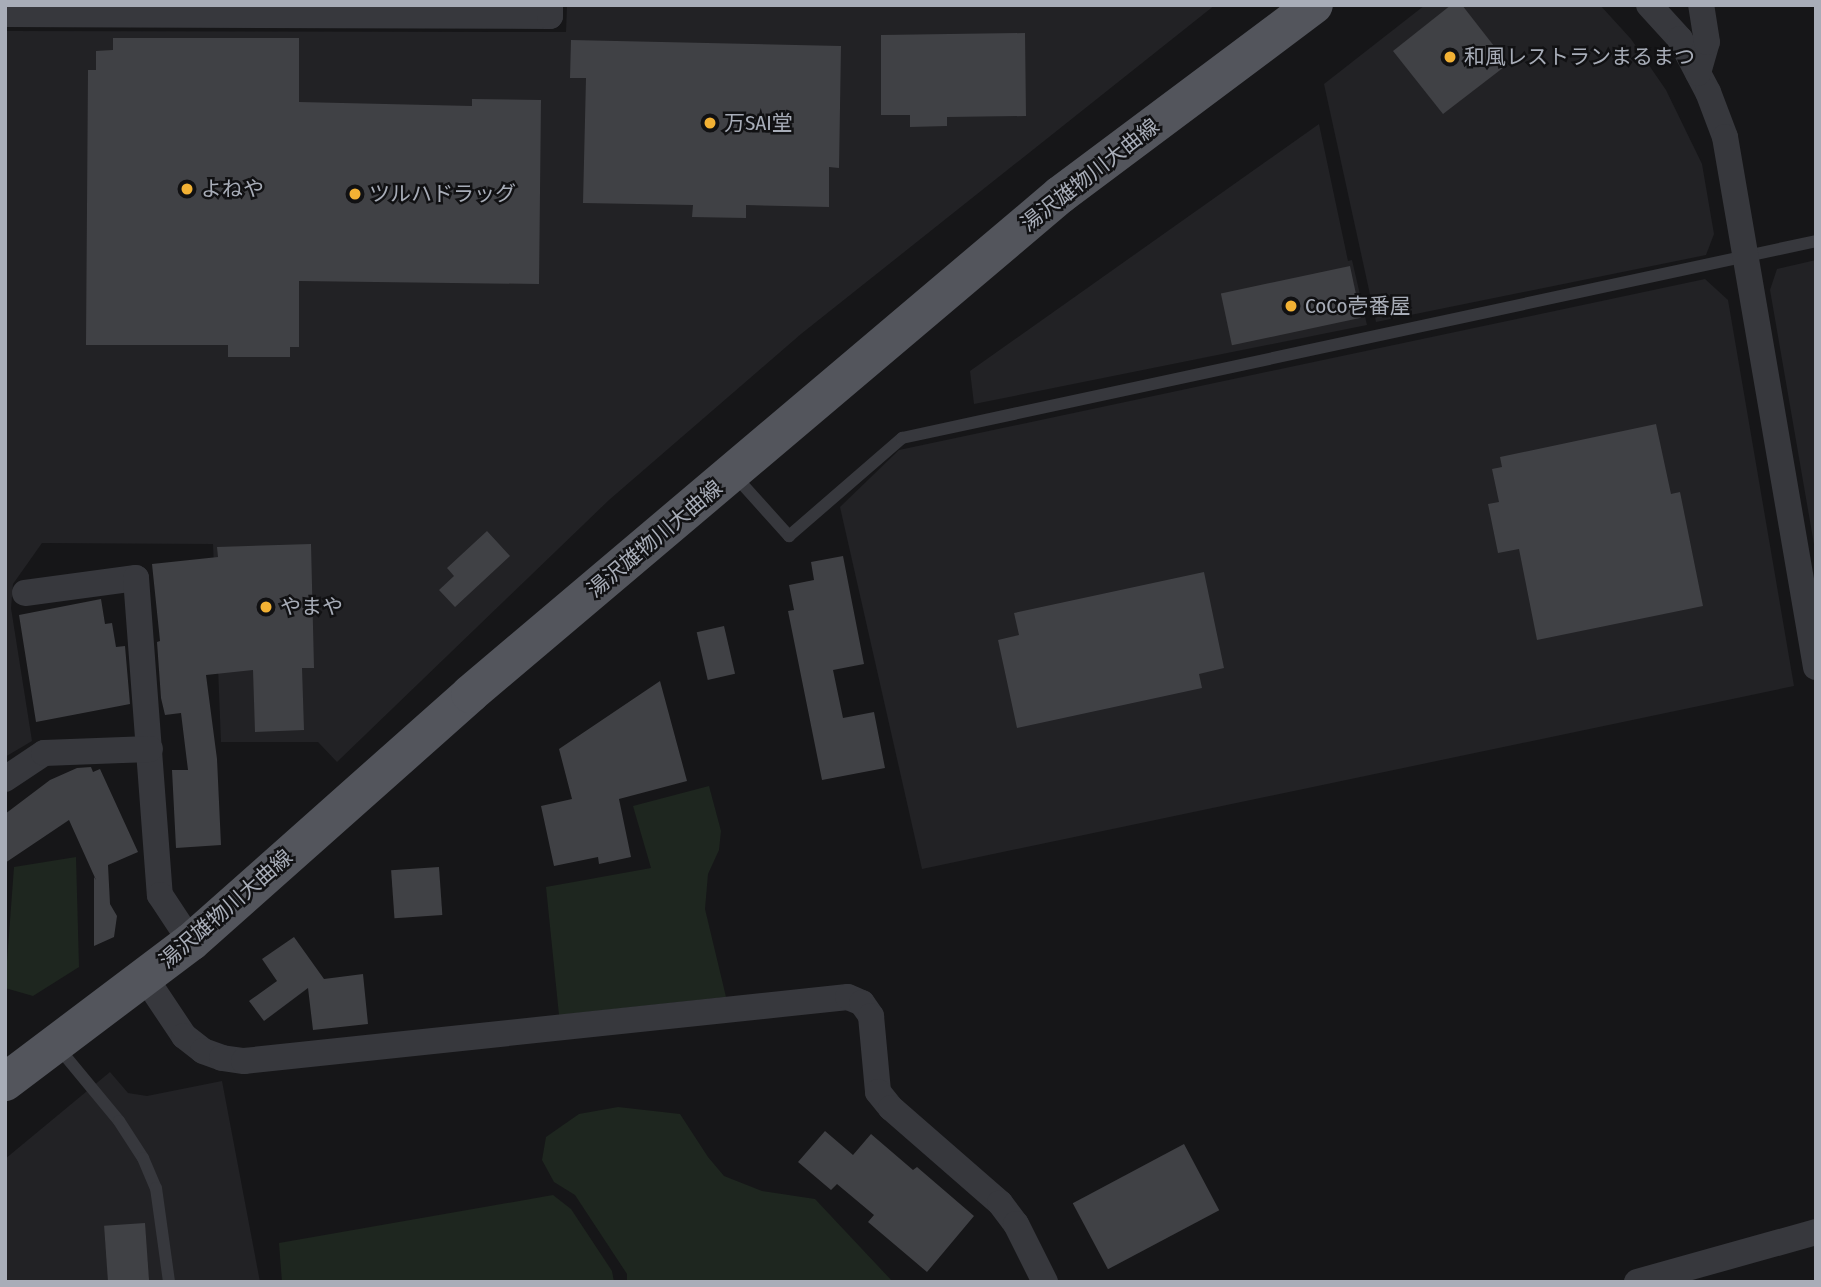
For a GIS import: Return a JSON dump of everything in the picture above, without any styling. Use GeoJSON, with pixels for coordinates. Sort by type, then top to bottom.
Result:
{"type":"FeatureCollection","features":[{"type":"Feature","properties":{"kind":"main road","name":"湯沢雄物川大曲線"},"geometry":{"type":"LineString","coordinates":[[5,1082],[146,979],[191,942],[470,694],[1060,195],[1314,5]]}},
{"type":"Feature","properties":{"kind":"street"},"geometry":{"type":"LineString","coordinates":[[5,14],[550,16],[550,5]]}},
{"type":"Feature","properties":{"kind":"street"},"geometry":{"type":"LineString","coordinates":[[1648,5],[1680,39],[1698,73],[1725,137],[1816,667]]}},
{"type":"Feature","properties":{"kind":"street"},"geometry":{"type":"LineString","coordinates":[[1698,73],[1707,42],[1701,5]]}},
{"type":"Feature","properties":{"kind":"street"},"geometry":{"type":"LineString","coordinates":[[24,593],[136,578],[160,895],[191,942]]}},
{"type":"Feature","properties":{"kind":"street"},"geometry":{"type":"LineString","coordinates":[[5,779],[44,753],[150,749]]}},
{"type":"Feature","properties":{"kind":"street"},"geometry":{"type":"LineString","coordinates":[[146,979],[184,1036],[203,1051],[222,1058],[244,1061],[848,997],[862,1003],[871,1016],[878,1092],[891,1108],[1000,1203],[1016,1224],[1045,1282]]}},
{"type":"Feature","properties":{"kind":"street"},"geometry":{"type":"LineString","coordinates":[[1637,1282],[1816,1232]]}},
{"type":"Feature","properties":{"kind":"lane"},"geometry":{"type":"LineString","coordinates":[[733,474],[789,536],[902,438],[1816,241]]}},
{"type":"Feature","properties":{"kind":"lane"},"geometry":{"type":"LineString","coordinates":[[57,1045],[119,1121],[143,1158],[156,1188],[169,1282]]}},
{"type":"Feature","properties":{"kind":"shaded area"},"geometry":{"type":"Polygon","coordinates":[[[567,5],[1215,5],[801,334],[609,500],[337,762],[318,742],[221,742],[213,544],[42,543],[13,584],[11,608],[32,741],[5,757],[5,31],[566,32],[567,5]]]}},
{"type":"Feature","properties":{"kind":"shaded area"},"geometry":{"type":"Polygon","coordinates":[[[1425,5],[1600,5],[1631,39],[1666,90],[1702,164],[1714,234],[1706,255],[1376,322],[1324,84],[1425,5]]]}},
{"type":"Feature","properties":{"kind":"shaded area"},"geometry":{"type":"Polygon","coordinates":[[[1319,124],[1348,261],[1352,260],[1367,325],[974,404],[970,371],[1319,124]]]}},
{"type":"Feature","properties":{"kind":"shaded area"},"geometry":{"type":"Polygon","coordinates":[[[1816,260],[1816,556],[1770,290],[1777,269],[1816,260]]]}},
{"type":"Feature","properties":{"kind":"shaded area"},"geometry":{"type":"Polygon","coordinates":[[[1705,279],[1728,300],[1794,686],[922,869],[840,507],[899,450],[1705,279]]]}},
{"type":"Feature","properties":{"kind":"shaded area"},"geometry":{"type":"Polygon","coordinates":[[[709,786],[721,831],[719,850],[708,874],[705,909],[726,997],[559,1015],[546,887],[651,868],[633,806],[709,786]]]}},
{"type":"Feature","properties":{"kind":"shaded area"},"geometry":{"type":"Polygon","coordinates":[[[76,857],[79,967],[33,996],[5,988],[14,867],[76,857]]]}},
{"type":"Feature","properties":{"kind":"shaded area"},"geometry":{"type":"Polygon","coordinates":[[[110,1072],[128,1093],[147,1096],[222,1081],[260,1282],[5,1282],[5,1159],[110,1072]]]}},
{"type":"Feature","properties":{"kind":"shaded area"},"geometry":{"type":"Polygon","coordinates":[[[618,1107],[680,1114],[724,1176],[762,1191],[815,1199],[893,1282],[627,1282],[627,1274],[575,1195],[554,1182],[542,1160],[546,1137],[579,1114],[618,1107]]]}},
{"type":"Feature","properties":{"kind":"shaded area"},"geometry":{"type":"Polygon","coordinates":[[[553,1195],[571,1209],[612,1271],[614,1282],[282,1282],[279,1243],[553,1195]]]}},
{"type":"Feature","properties":{"kind":"building","name":"和風レストランまるまつ"},"geometry":{"type":"Polygon","coordinates":[[[1451,5],[1462,5],[1508,64],[1443,114],[1393,51],[1451,5]]]}},
{"type":"Feature","properties":{"kind":"building"},"geometry":{"type":"Polygon","coordinates":[[[1025,33],[1026,116],[947,117],[947,126],[910,127],[910,115],[881,115],[881,35],[1025,33]]]}},
{"type":"Feature","properties":{"kind":"building"},"geometry":{"type":"Polygon","coordinates":[[[113,38],[299,38],[299,102],[472,106],[472,99],[541,100],[539,284],[299,281],[299,347],[290,347],[290,357],[228,357],[228,345],[86,345],[88,70],[96,70],[96,51],[113,50],[113,38]]]}},
{"type":"Feature","properties":{"kind":"building"},"geometry":{"type":"Polygon","coordinates":[[[571,40],[841,46],[839,168],[829,167],[829,207],[746,205],[746,218],[692,217],[693,205],[583,203],[586,78],[570,78],[571,40]]]}},
{"type":"Feature","properties":{"kind":"building","name":"CoCo壱番屋"},"geometry":{"type":"Polygon","coordinates":[[[1350,266],[1361,318],[1232,345],[1221,293],[1350,266]]]}},
{"type":"Feature","properties":{"kind":"building"},"geometry":{"type":"Polygon","coordinates":[[[1656,424],[1671,494],[1680,492],[1703,606],[1537,640],[1519,549],[1498,553],[1488,504],[1499,502],[1492,469],[1502,467],[1500,457],[1656,424]]]}},
{"type":"Feature","properties":{"kind":"building"},"geometry":{"type":"Polygon","coordinates":[[[487,531],[510,556],[455,607],[439,590],[454,576],[447,568],[487,531]]]}},
{"type":"Feature","properties":{"kind":"building"},"geometry":{"type":"Polygon","coordinates":[[[311,544],[314,668],[302,668],[304,730],[255,732],[253,670],[206,675],[217,759],[221,845],[176,848],[172,770],[188,770],[181,713],[165,715],[161,698],[157,642],[160,641],[152,564],[218,557],[217,547],[311,544]]]}},
{"type":"Feature","properties":{"kind":"building"},"geometry":{"type":"Polygon","coordinates":[[[843,556],[864,664],[833,670],[843,718],[874,712],[885,768],[822,780],[788,611],[794,610],[789,585],[814,580],[811,562],[843,556]]]}},
{"type":"Feature","properties":{"kind":"building"},"geometry":{"type":"Polygon","coordinates":[[[1204,572],[1224,668],[1199,674],[1202,688],[1017,728],[998,640],[1019,635],[1014,613],[1204,572]]]}},
{"type":"Feature","properties":{"kind":"building"},"geometry":{"type":"Polygon","coordinates":[[[101,599],[105,624],[112,623],[116,647],[125,646],[130,704],[36,722],[19,615],[101,599]]]}},
{"type":"Feature","properties":{"kind":"building"},"geometry":{"type":"Polygon","coordinates":[[[724,626],[735,674],[708,680],[697,632],[724,626]]]}},
{"type":"Feature","properties":{"kind":"building"},"geometry":{"type":"Polygon","coordinates":[[[660,681],[687,781],[619,799],[631,857],[599,864],[598,857],[554,866],[541,806],[572,799],[559,749],[660,681]]]}},
{"type":"Feature","properties":{"kind":"building"},"geometry":{"type":"Polygon","coordinates":[[[91,767],[93,772],[100,769],[138,852],[108,865],[110,904],[117,916],[114,937],[94,946],[94,877],[96,880],[69,820],[5,863],[5,814],[50,780],[77,768],[91,767]]]}},
{"type":"Feature","properties":{"kind":"building"},"geometry":{"type":"Polygon","coordinates":[[[439,867],[442,915],[394,918],[391,870],[439,867]]]}},
{"type":"Feature","properties":{"kind":"building"},"geometry":{"type":"Polygon","coordinates":[[[294,937],[324,979],[363,974],[368,1024],[313,1030],[308,988],[264,1021],[249,1001],[277,981],[262,959],[294,937]]]}},
{"type":"Feature","properties":{"kind":"building"},"geometry":{"type":"Polygon","coordinates":[[[825,1131],[853,1155],[871,1134],[913,1170],[917,1167],[974,1216],[927,1272],[868,1222],[874,1215],[837,1184],[831,1190],[798,1162],[825,1131]]]}},
{"type":"Feature","properties":{"kind":"building"},"geometry":{"type":"Polygon","coordinates":[[[1184,1144],[1219,1210],[1108,1269],[1073,1203],[1184,1144]]]}},
{"type":"Feature","properties":{"kind":"building"},"geometry":{"type":"Polygon","coordinates":[[[145,1223],[149,1282],[108,1282],[104,1226],[145,1223]]]}},
{"type":"Feature","properties":{"kind":"place","name":"和風レストランまるまつ"},"geometry":{"type":"Point","coordinates":[1450,57]}},
{"type":"Feature","properties":{"kind":"place","name":"万SAI堂"},"geometry":{"type":"Point","coordinates":[710,123]}},
{"type":"Feature","properties":{"kind":"place","name":"よねや"},"geometry":{"type":"Point","coordinates":[187,189]}},
{"type":"Feature","properties":{"kind":"place","name":"ツルハドラッグ"},"geometry":{"type":"Point","coordinates":[355,194]}},
{"type":"Feature","properties":{"kind":"place","name":"CoCo壱番屋"},"geometry":{"type":"Point","coordinates":[1291,306]}},
{"type":"Feature","properties":{"kind":"place","name":"やまや"},"geometry":{"type":"Point","coordinates":[266,607]}}]}
